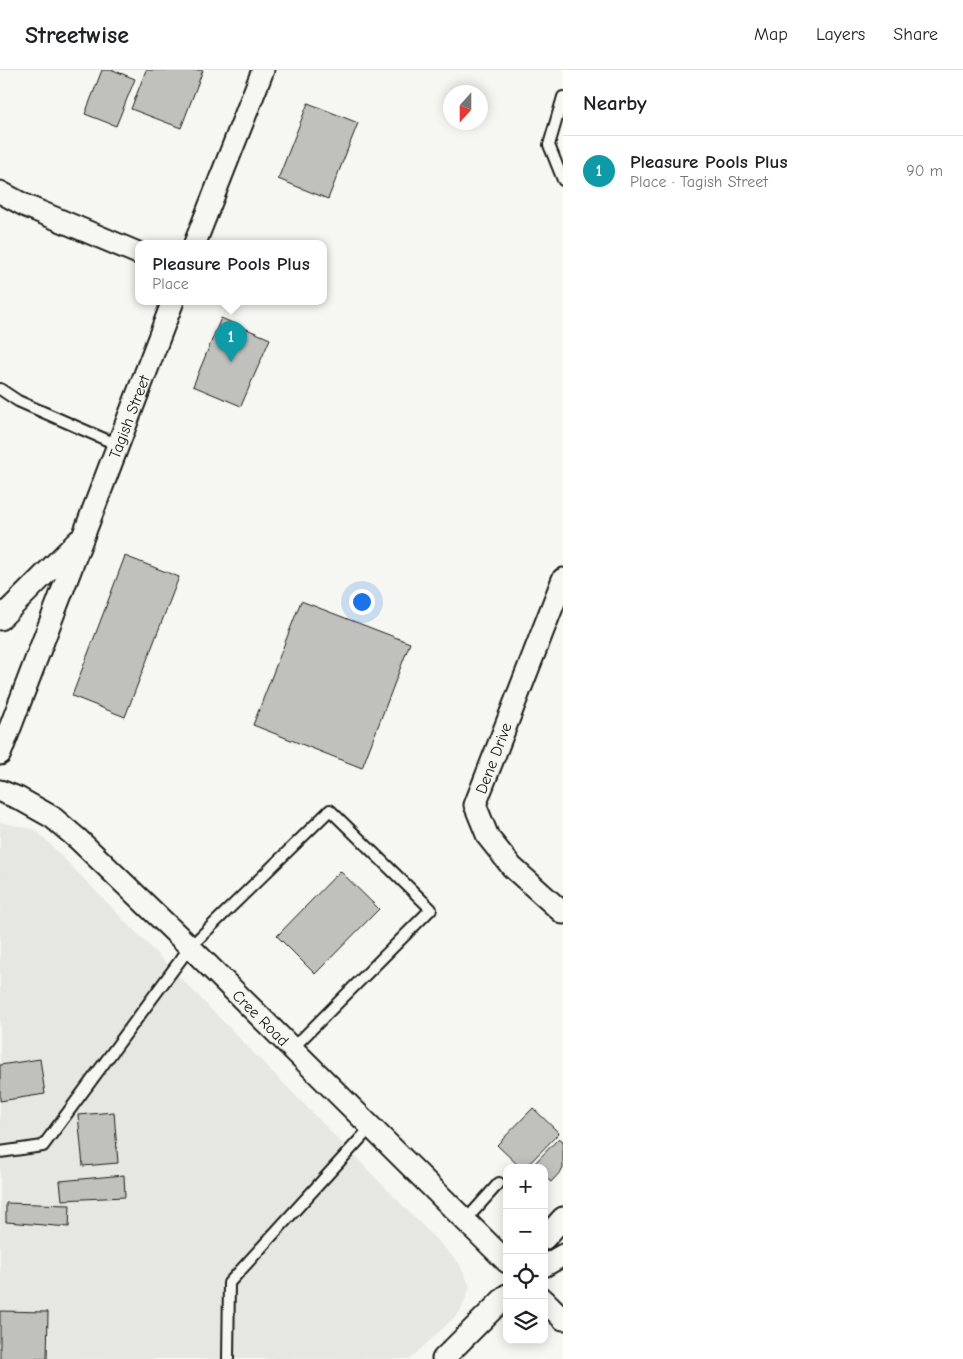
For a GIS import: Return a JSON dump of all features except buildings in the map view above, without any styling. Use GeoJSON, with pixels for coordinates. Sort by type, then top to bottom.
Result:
{"type":"FeatureCollection","features":[{"type":"Feature","properties":{"kind":"street"},"geometry":{"type":"LineString","coordinates":[[196,240],[263,70]]}},
{"type":"Feature","properties":{"kind":"street"},"geometry":{"type":"LineString","coordinates":[[0,192],[26,206],[135,253]]}},
{"type":"Feature","properties":{"kind":"street","name":"Tagish Street"},"geometry":{"type":"LineString","coordinates":[[0,754],[171,305]]}},
{"type":"Feature","properties":{"kind":"street","name":"Tagish Street"},"geometry":{"type":"LineString","coordinates":[[0,619],[85,534]]}},
{"type":"Feature","properties":{"kind":"street","name":"Dene Drive"},"geometry":{"type":"LineString","coordinates":[[563,579],[475,805],[488,837],[512,867],[563,913]]}},
{"type":"Feature","properties":{"kind":"street","name":"Cree Road"},"geometry":{"type":"LineString","coordinates":[[0,791],[18,798],[59,823],[79,840],[190,947],[503,1258]]}},
{"type":"Feature","properties":{"kind":"street"},"geometry":{"type":"LineString","coordinates":[[548,1235],[563,1218]]}},
{"type":"Feature","properties":{"kind":"street"},"geometry":{"type":"LineString","coordinates":[[548,1264],[563,1256]]}},
{"type":"Feature","properties":{"kind":"street"},"geometry":{"type":"LineString","coordinates":[[443,1359],[503,1299]]}},
{"type":"Feature","properties":{"kind":"street"},"geometry":{"type":"LineString","coordinates":[[548,1304],[563,1319]]}},
{"type":"Feature","properties":{"kind":"lane"},"geometry":{"type":"LineString","coordinates":[[563,97],[549,145],[563,180]]}},
{"type":"Feature","properties":{"kind":"lane"},"geometry":{"type":"LineString","coordinates":[[0,389],[18,401],[118,445]]}},
{"type":"Feature","properties":{"kind":"lane"},"geometry":{"type":"LineString","coordinates":[[0,1152],[44,1146],[190,947],[330,810],[431,909],[292,1049]]}},
{"type":"Feature","properties":{"kind":"lane"},"geometry":{"type":"LineString","coordinates":[[228,1359],[229,1283],[371,1127]]}},
{"type":"Feature","properties":{"kind":"lane"},"geometry":{"type":"LineString","coordinates":[[465,1221],[499,1183]]}},
{"type":"Feature","properties":{"kind":"shaded area"},"geometry":{"type":"Polygon","coordinates":[[[0,822],[36,830],[459,1263],[470,1287],[460,1312],[410,1359],[0,1359],[0,822]]]}},
{"type":"Feature","properties":{"kind":"place","name":"Pleasure Pools Plus"},"geometry":{"type":"Point","coordinates":[231,362]}}]}
